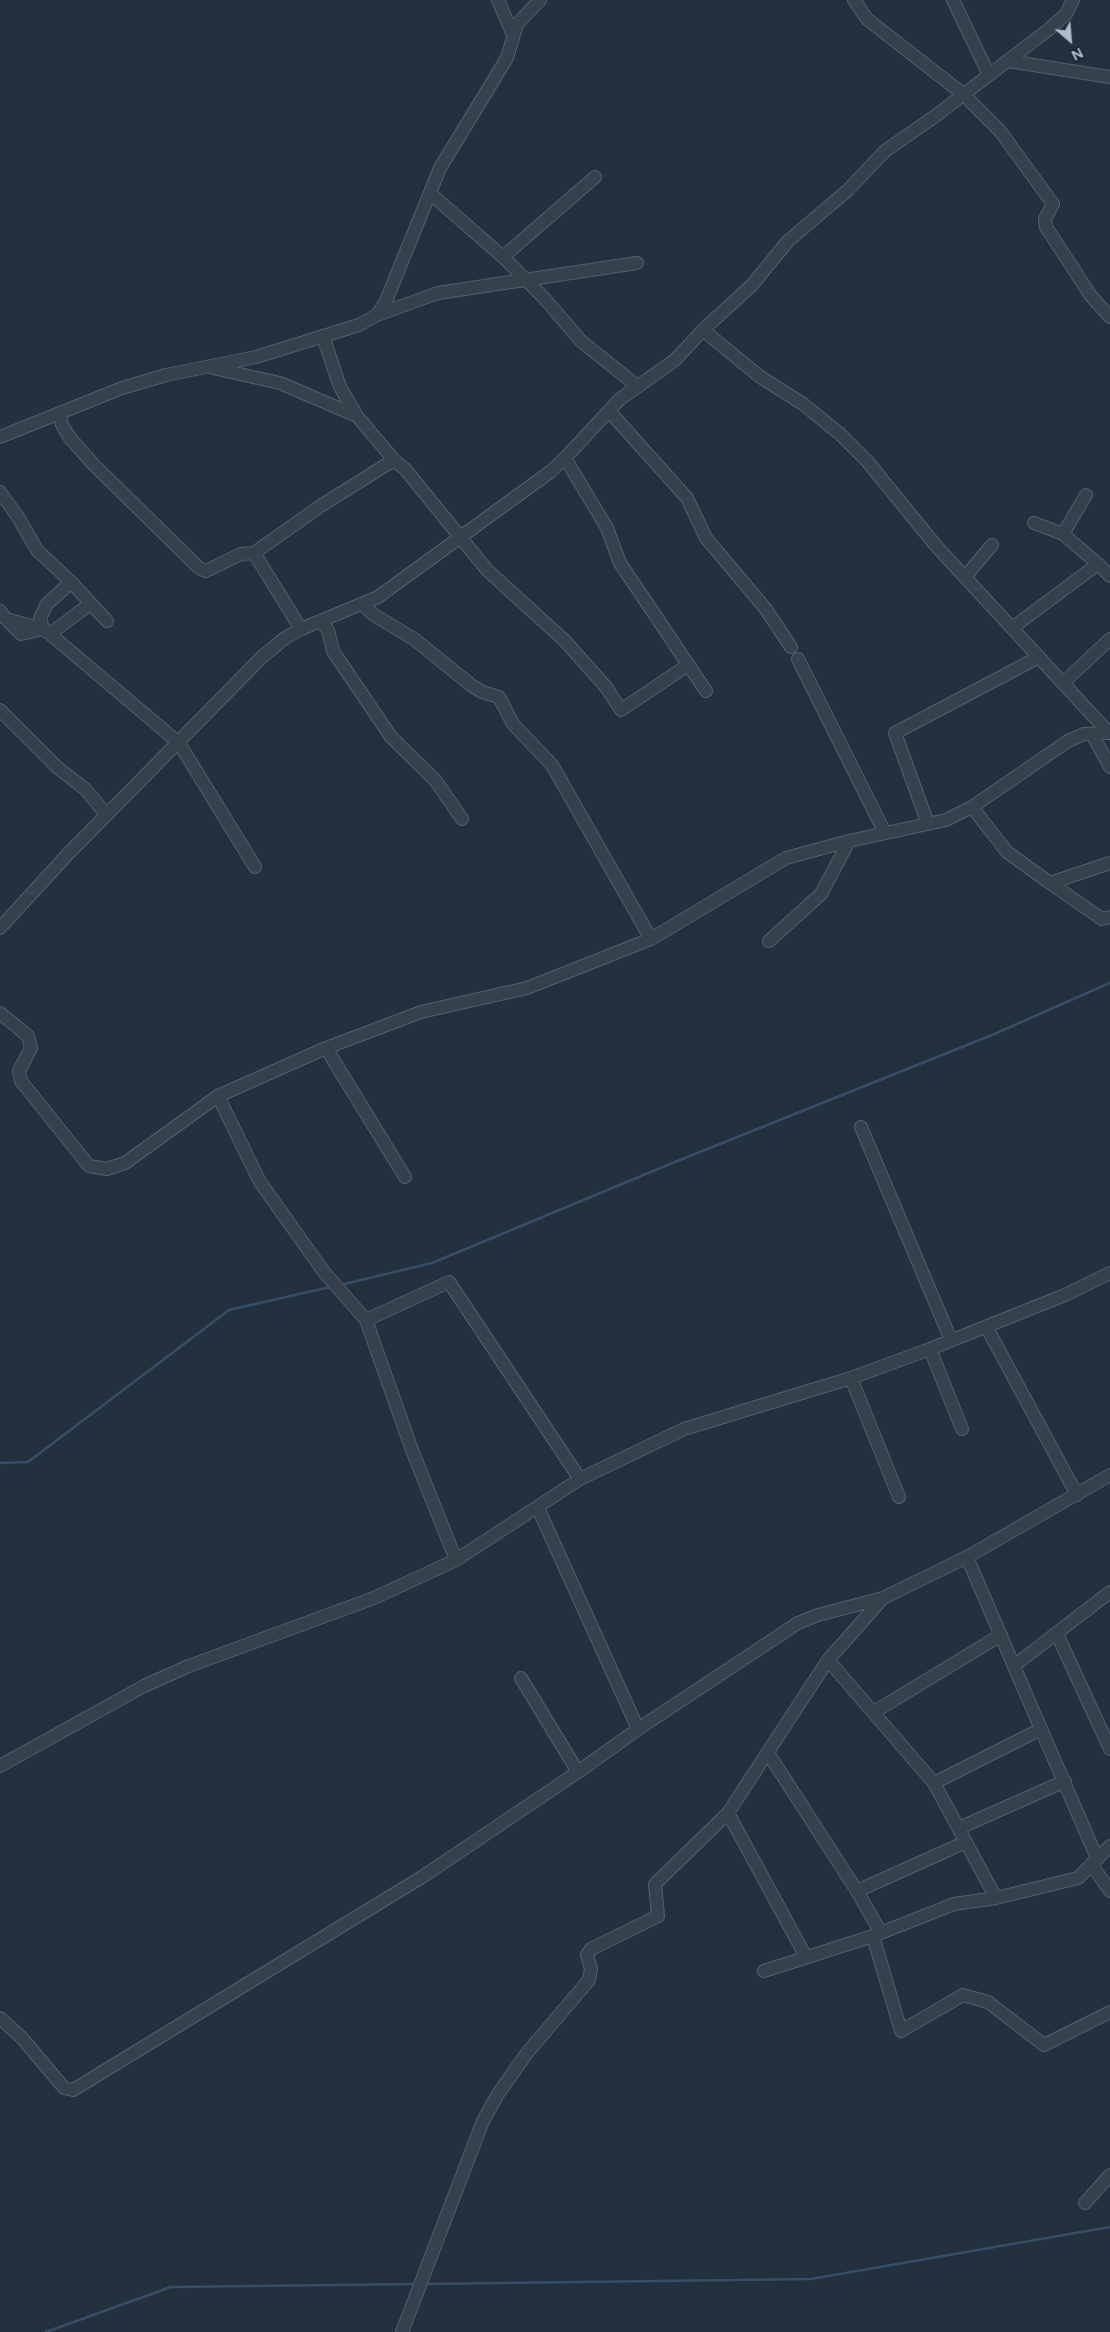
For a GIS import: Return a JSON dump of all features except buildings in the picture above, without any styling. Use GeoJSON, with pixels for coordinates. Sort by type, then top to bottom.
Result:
{"type":"FeatureCollection","features":[{"type":"Feature","properties":{"kind":"street"},"geometry":{"type":"LineString","coordinates":[[498,0],[513,35]]}},
{"type":"Feature","properties":{"kind":"street"},"geometry":{"type":"LineString","coordinates":[[378,316],[431,194],[440,168],[507,58],[517,24],[540,0]]}},
{"type":"Feature","properties":{"kind":"street"},"geometry":{"type":"LineString","coordinates":[[854,0],[867,19],[963,94],[1000,131],[1050,197],[1053,204],[1044,219],[1046,227],[1092,296],[1108,310]]}},
{"type":"Feature","properties":{"kind":"street"},"geometry":{"type":"LineString","coordinates":[[953,0],[989,75]]}},
{"type":"Feature","properties":{"kind":"street"},"geometry":{"type":"LineString","coordinates":[[0,928],[107,815],[262,657],[285,638],[301,629],[378,597],[534,484],[565,458],[609,411],[637,386],[676,360],[703,330],[752,285],[793,236],[837,201],[885,151],[1048,30],[1066,14],[1073,0]]}},
{"type":"Feature","properties":{"kind":"street"},"geometry":{"type":"LineString","coordinates":[[1008,61],[1110,77]]}},
{"type":"Feature","properties":{"kind":"street"},"geometry":{"type":"LineString","coordinates":[[503,257],[595,177]]}},
{"type":"Feature","properties":{"kind":"street"},"geometry":{"type":"LineString","coordinates":[[431,194],[503,257],[581,341],[637,386]]}},
{"type":"Feature","properties":{"kind":"street"},"geometry":{"type":"LineString","coordinates":[[0,437],[122,388],[203,366],[256,357],[359,325],[438,292],[637,263]]}},
{"type":"Feature","properties":{"kind":"street"},"geometry":{"type":"LineString","coordinates":[[703,330],[760,376],[803,404],[840,434],[867,461],[937,547],[1104,728],[1110,767]]}},
{"type":"Feature","properties":{"kind":"street"},"geometry":{"type":"LineString","coordinates":[[323,336],[340,387],[356,416],[394,460],[405,469],[487,570],[564,641],[606,686],[621,710],[688,665]]}},
{"type":"Feature","properties":{"kind":"street"},"geometry":{"type":"LineString","coordinates":[[203,366],[280,383],[356,416]]}},
{"type":"Feature","properties":{"kind":"street"},"geometry":{"type":"LineString","coordinates":[[609,411],[687,498],[706,538],[766,608],[791,647]]}},
{"type":"Feature","properties":{"kind":"street"},"geometry":{"type":"LineString","coordinates":[[60,413],[62,425],[70,438],[94,465],[199,568],[206,571],[241,554],[254,553],[322,505],[394,460]]}},
{"type":"Feature","properties":{"kind":"street"},"geometry":{"type":"LineString","coordinates":[[565,458],[606,528],[620,563],[685,657],[688,665],[706,691]]}},
{"type":"Feature","properties":{"kind":"street"},"geometry":{"type":"LineString","coordinates":[[0,492],[37,550],[71,582],[107,621]]}},
{"type":"Feature","properties":{"kind":"street"},"geometry":{"type":"LineString","coordinates":[[1063,534],[1086,495]]}},
{"type":"Feature","properties":{"kind":"street"},"geometry":{"type":"LineString","coordinates":[[1034,523],[1063,534],[1110,576]]}},
{"type":"Feature","properties":{"kind":"street"},"geometry":{"type":"LineString","coordinates":[[965,577],[992,545]]}},
{"type":"Feature","properties":{"kind":"street"},"geometry":{"type":"LineString","coordinates":[[254,553],[301,629]]}},
{"type":"Feature","properties":{"kind":"street"},"geometry":{"type":"LineString","coordinates":[[1012,628],[1098,564]]}},
{"type":"Feature","properties":{"kind":"street"},"geometry":{"type":"LineString","coordinates":[[47,631],[40,618],[47,604],[71,582]]}},
{"type":"Feature","properties":{"kind":"street"},"geometry":{"type":"LineString","coordinates":[[362,604],[414,639],[482,692],[499,697],[513,724],[552,765],[651,939]]}},
{"type":"Feature","properties":{"kind":"street"},"geometry":{"type":"LineString","coordinates":[[47,631],[86,607]]}},
{"type":"Feature","properties":{"kind":"street"},"geometry":{"type":"LineString","coordinates":[[3,615],[47,631],[179,742],[255,867]]}},
{"type":"Feature","properties":{"kind":"street"},"geometry":{"type":"LineString","coordinates":[[320,622],[328,630],[333,651],[391,737],[435,780],[462,819]]}},
{"type":"Feature","properties":{"kind":"street"},"geometry":{"type":"LineString","coordinates":[[1063,684],[1110,640]]}},
{"type":"Feature","properties":{"kind":"street"},"geometry":{"type":"LineString","coordinates":[[928,824],[895,732],[1039,656]]}},
{"type":"Feature","properties":{"kind":"street"},"geometry":{"type":"LineString","coordinates":[[798,659],[885,833]]}},
{"type":"Feature","properties":{"kind":"street"},"geometry":{"type":"LineString","coordinates":[[0,710],[58,768],[85,789],[107,815]]}},
{"type":"Feature","properties":{"kind":"street"},"geometry":{"type":"LineString","coordinates":[[0,1013],[28,1036],[31,1048],[20,1071],[20,1081],[89,1166],[107,1169],[125,1163],[218,1096],[326,1048],[421,1012],[527,988],[651,939],[786,858],[849,841],[946,820],[972,807],[1068,741],[1104,728]]}},
{"type":"Feature","properties":{"kind":"street"},"geometry":{"type":"LineString","coordinates":[[972,807],[1006,852],[1102,919],[1110,917]]}},
{"type":"Feature","properties":{"kind":"street"},"geometry":{"type":"LineString","coordinates":[[769,941],[820,894],[849,841]]}},
{"type":"Feature","properties":{"kind":"street"},"geometry":{"type":"LineString","coordinates":[[1050,883],[1110,863]]}},
{"type":"Feature","properties":{"kind":"street"},"geometry":{"type":"LineString","coordinates":[[326,1048],[405,1177]]}},
{"type":"Feature","properties":{"kind":"street"},"geometry":{"type":"LineString","coordinates":[[218,1096],[260,1182],[324,1272],[366,1320],[412,1450],[456,1560]]}},
{"type":"Feature","properties":{"kind":"street"},"geometry":{"type":"LineString","coordinates":[[861,1127],[951,1340]]}},
{"type":"Feature","properties":{"kind":"street"},"geometry":{"type":"LineString","coordinates":[[0,1766],[144,1686],[188,1666],[374,1598],[456,1560],[580,1479],[684,1429],[851,1378],[987,1328],[1065,1295],[1110,1272]]}},
{"type":"Feature","properties":{"kind":"street"},"geometry":{"type":"LineString","coordinates":[[366,1320],[448,1282],[580,1479]]}},
{"type":"Feature","properties":{"kind":"street"},"geometry":{"type":"LineString","coordinates":[[987,1328],[1077,1495]]}},
{"type":"Feature","properties":{"kind":"street"},"geometry":{"type":"LineString","coordinates":[[930,1349],[962,1429]]}},
{"type":"Feature","properties":{"kind":"street"},"geometry":{"type":"LineString","coordinates":[[851,1378],[899,1497]]}},
{"type":"Feature","properties":{"kind":"street"},"geometry":{"type":"LineString","coordinates":[[0,2018],[22,2038],[64,2088],[73,2090],[422,1877],[578,1772],[638,1729],[798,1623],[818,1615],[884,1598],[967,1557],[1110,1475]]}},
{"type":"Feature","properties":{"kind":"street"},"geometry":{"type":"LineString","coordinates":[[538,1508],[638,1729]]}},
{"type":"Feature","properties":{"kind":"street"},"geometry":{"type":"LineString","coordinates":[[967,1557],[1065,1780],[1094,1861],[1110,1891]]}},
{"type":"Feature","properties":{"kind":"street"},"geometry":{"type":"LineString","coordinates":[[1015,1665],[1110,1592]]}},
{"type":"Feature","properties":{"kind":"street"},"geometry":{"type":"LineString","coordinates":[[402,2332],[479,2130],[498,2094],[528,2052],[589,1980],[591,1969],[587,1955],[591,1949],[658,1916],[655,1884],[728,1813],[828,1660],[884,1598]]}},
{"type":"Feature","properties":{"kind":"street"},"geometry":{"type":"LineString","coordinates":[[1057,1634],[1110,1749]]}},
{"type":"Feature","properties":{"kind":"street"},"geometry":{"type":"LineString","coordinates":[[874,1712],[1001,1635]]}},
{"type":"Feature","properties":{"kind":"street"},"geometry":{"type":"LineString","coordinates":[[828,1660],[934,1783],[996,1898]]}},
{"type":"Feature","properties":{"kind":"street"},"geometry":{"type":"LineString","coordinates":[[521,1678],[578,1772]]}},
{"type":"Feature","properties":{"kind":"street"},"geometry":{"type":"LineString","coordinates":[[934,1783],[1042,1729]]}},
{"type":"Feature","properties":{"kind":"street"},"geometry":{"type":"LineString","coordinates":[[768,1754],[857,1891],[877,1935],[901,2031],[963,1994],[988,2002],[1044,2045],[1110,2012]]}},
{"type":"Feature","properties":{"kind":"street"},"geometry":{"type":"LineString","coordinates":[[959,1828],[1065,1780]]}},
{"type":"Feature","properties":{"kind":"street"},"geometry":{"type":"LineString","coordinates":[[728,1813],[806,1957]]}},
{"type":"Feature","properties":{"kind":"street"},"geometry":{"type":"LineString","coordinates":[[857,1891],[966,1842]]}},
{"type":"Feature","properties":{"kind":"street"},"geometry":{"type":"LineString","coordinates":[[764,1970],[877,1935],[954,1904],[996,1898],[1078,1878],[1110,1846]]}},
{"type":"Feature","properties":{"kind":"street"},"geometry":{"type":"LineString","coordinates":[[1085,2203],[1110,2175]]}},
{"type":"Feature","properties":{"kind":"waterway"},"geometry":{"type":"LineString","coordinates":[[340,1285],[432,1263],[670,1164],[992,1035],[1110,983]]}},
{"type":"Feature","properties":{"kind":"waterway"},"geometry":{"type":"LineString","coordinates":[[0,1463],[28,1462],[229,1310],[330,1287]]}},
{"type":"Feature","properties":{"kind":"waterway"},"geometry":{"type":"LineString","coordinates":[[424,2284],[811,2279],[1110,2227]]}},
{"type":"Feature","properties":{"kind":"waterway"},"geometry":{"type":"LineString","coordinates":[[46,2332],[171,2287],[416,2284]]}}]}
